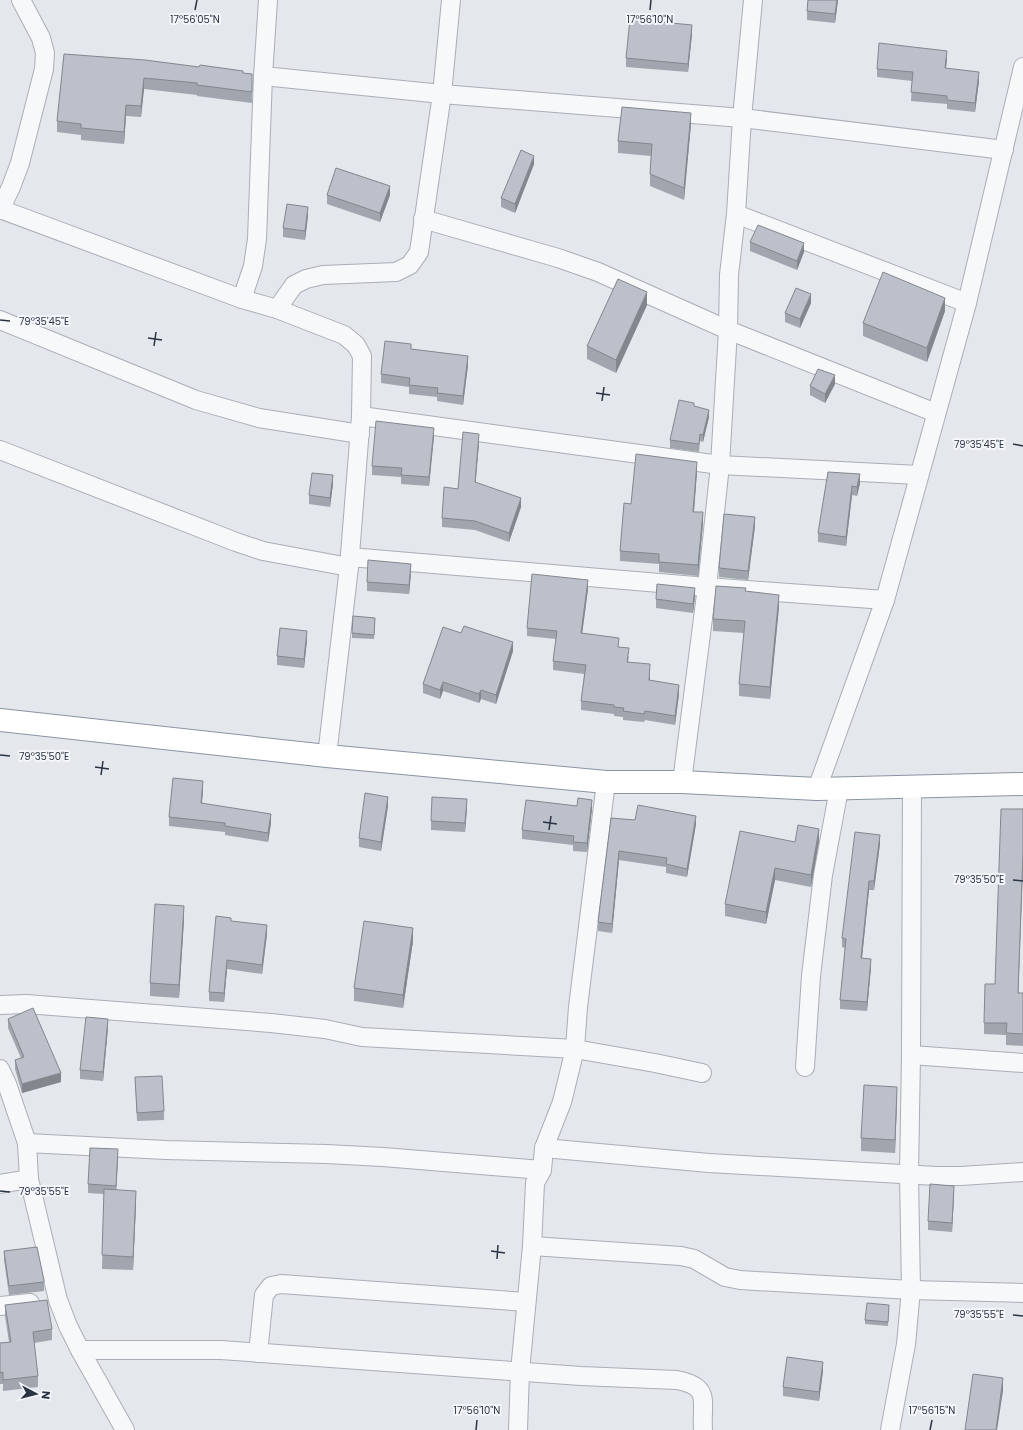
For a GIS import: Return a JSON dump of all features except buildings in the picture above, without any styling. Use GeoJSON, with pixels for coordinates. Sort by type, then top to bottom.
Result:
{"type":"FeatureCollection","features":[{"type":"Feature","properties":{"kind":"highway"},"geometry":{"type":"LineString","coordinates":[[0,720],[327,756],[606,782],[682,782],[817,789],[1023,784]]}},
{"type":"Feature","properties":{"kind":"street"},"geometry":{"type":"LineString","coordinates":[[21,0],[41,38],[45,53],[44,69],[20,163],[0,210],[242,298],[277,309],[344,335],[356,345],[362,356],[360,434],[350,562],[327,756]]}},
{"type":"Feature","properties":{"kind":"street"},"geometry":{"type":"LineString","coordinates":[[242,298],[253,266],[257,239],[263,76],[268,0]]}},
{"type":"Feature","properties":{"kind":"street"},"geometry":{"type":"LineString","coordinates":[[277,309],[294,285],[306,279],[323,275],[396,272],[410,265],[419,252],[442,94],[451,0]]}},
{"type":"Feature","properties":{"kind":"street"},"geometry":{"type":"LineString","coordinates":[[682,782],[720,465],[728,330],[729,275],[736,214],[742,118],[753,0]]}},
{"type":"Feature","properties":{"kind":"street"},"geometry":{"type":"LineString","coordinates":[[817,789],[885,600],[967,303],[1023,67]]}},
{"type":"Feature","properties":{"kind":"street"},"geometry":{"type":"LineString","coordinates":[[263,76],[442,94],[742,118],[1004,150]]}},
{"type":"Feature","properties":{"kind":"street"},"geometry":{"type":"LineString","coordinates":[[736,214],[967,303]]}},
{"type":"Feature","properties":{"kind":"street"},"geometry":{"type":"LineString","coordinates":[[423,219],[579,265],[613,278],[728,330],[936,414]]}},
{"type":"Feature","properties":{"kind":"street"},"geometry":{"type":"LineString","coordinates":[[0,320],[202,402],[259,418],[360,434]]}},
{"type":"Feature","properties":{"kind":"street"},"geometry":{"type":"LineString","coordinates":[[361,416],[720,465],[919,475]]}},
{"type":"Feature","properties":{"kind":"street"},"geometry":{"type":"LineString","coordinates":[[0,450],[236,542],[263,551],[350,562],[885,600]]}},
{"type":"Feature","properties":{"kind":"street"},"geometry":{"type":"LineString","coordinates":[[518,1430],[520,1371],[532,1246],[536,1183],[542,1170],[544,1148],[562,1102],[575,1049],[578,1007],[606,782]]}},
{"type":"Feature","properties":{"kind":"street"},"geometry":{"type":"LineString","coordinates":[[890,1430],[906,1344],[911,1290],[908,1174],[911,1055],[912,786]]}},
{"type":"Feature","properties":{"kind":"street"},"geometry":{"type":"LineString","coordinates":[[805,1066],[812,969],[823,875],[839,789]]}},
{"type":"Feature","properties":{"kind":"street"},"geometry":{"type":"LineString","coordinates":[[0,1005],[26,1004],[271,1023],[324,1029],[362,1037],[575,1049],[702,1073]]}},
{"type":"Feature","properties":{"kind":"street"},"geometry":{"type":"LineString","coordinates":[[911,1055],[1023,1063]]}},
{"type":"Feature","properties":{"kind":"street"},"geometry":{"type":"LineString","coordinates":[[0,1069],[7,1084],[27,1143],[29,1179],[58,1300],[68,1326],[80,1350],[125,1430]]}},
{"type":"Feature","properties":{"kind":"street"},"geometry":{"type":"LineString","coordinates":[[27,1143],[180,1150],[354,1155],[542,1170]]}},
{"type":"Feature","properties":{"kind":"street"},"geometry":{"type":"LineString","coordinates":[[544,1148],[709,1164],[908,1174],[961,1176],[1023,1172]]}},
{"type":"Feature","properties":{"kind":"street"},"geometry":{"type":"LineString","coordinates":[[0,1184],[29,1179]]}},
{"type":"Feature","properties":{"kind":"street"},"geometry":{"type":"LineString","coordinates":[[532,1246],[681,1256],[694,1260],[725,1277],[740,1280],[911,1290],[1023,1293]]}},
{"type":"Feature","properties":{"kind":"street"},"geometry":{"type":"LineString","coordinates":[[258,1353],[264,1295],[271,1286],[281,1284],[526,1302]]}},
{"type":"Feature","properties":{"kind":"street"},"geometry":{"type":"LineString","coordinates":[[0,1306],[58,1300]]}},
{"type":"Feature","properties":{"kind":"street"},"geometry":{"type":"LineString","coordinates":[[80,1350],[221,1350],[581,1376],[677,1380],[688,1382],[696,1386],[702,1393],[703,1430]]}}]}
